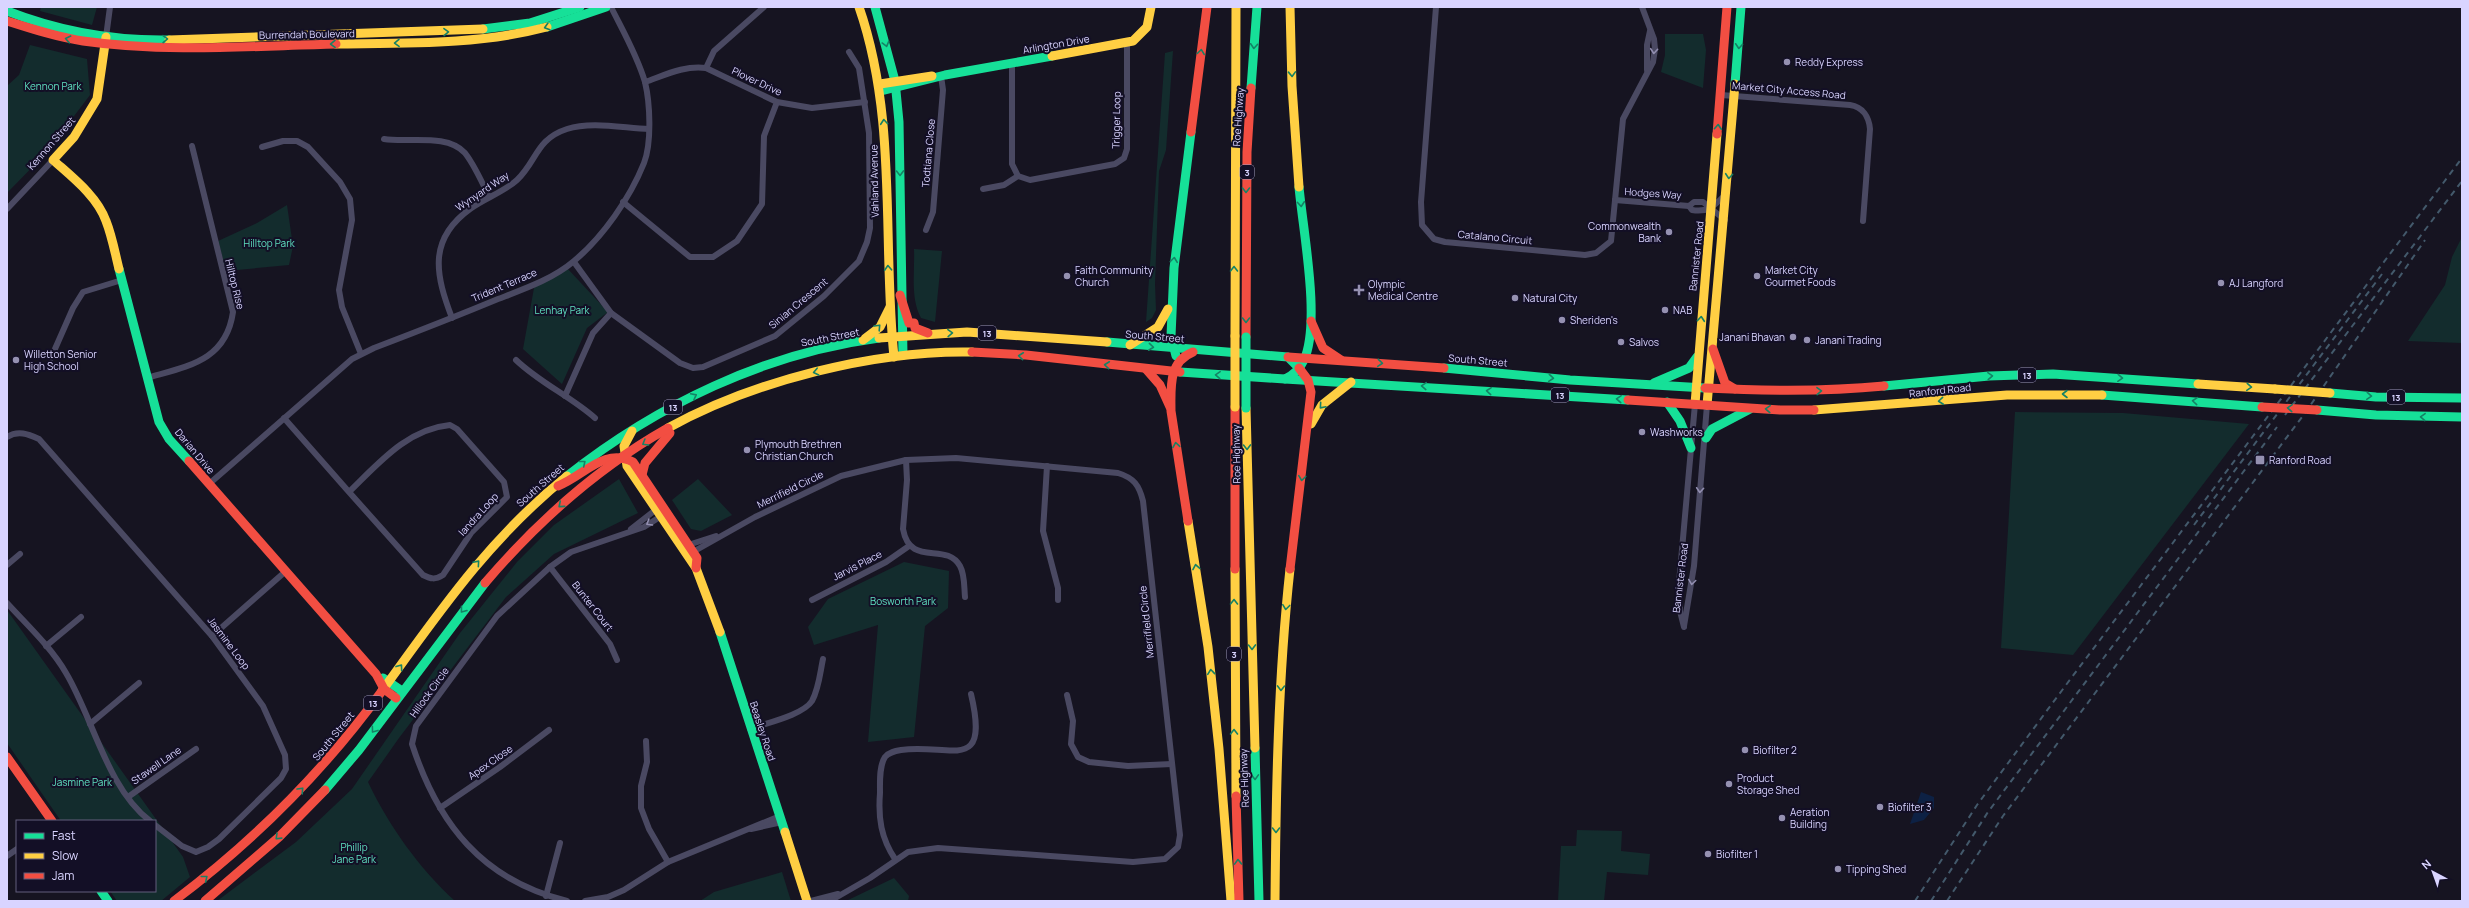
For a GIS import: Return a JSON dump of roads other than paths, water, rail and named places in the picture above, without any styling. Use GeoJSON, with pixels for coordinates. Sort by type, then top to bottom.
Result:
{"type":"FeatureCollection","features":[{"type":"Feature","properties":{"kind":"main road","name":"Burrendah Boulevard"},"geometry":{"type":"LineString","coordinates":[[7,11],[57,29],[105,41],[467,31],[503,28],[530,23],[580,7]]}},
{"type":"Feature","properties":{"kind":"main road","name":"Burrendah Boulevard"},"geometry":{"type":"LineString","coordinates":[[7,22],[37,32],[174,48],[402,43],[505,37],[585,16],[606,7]]}},
{"type":"Feature","properties":{"kind":"main road","name":"Vahland Avenue"},"geometry":{"type":"LineString","coordinates":[[859,7],[880,87],[884,130],[892,337],[898,356]]}},
{"type":"Feature","properties":{"kind":"main road"},"geometry":{"type":"LineString","coordinates":[[875,7],[896,85],[900,176],[900,295],[902,336],[898,356]]}},
{"type":"Feature","properties":{"kind":"main road","name":"Arlington Drive"},"geometry":{"type":"LineString","coordinates":[[880,87],[896,85],[922,76],[941,76],[1127,42],[1144,34],[1148,26],[1151,7]]}},
{"type":"Feature","properties":{"kind":"main road"},"geometry":{"type":"LineString","coordinates":[[1194,374],[1178,360],[1173,349],[1171,299],[1195,97],[1208,7]]}},
{"type":"Feature","properties":{"kind":"main road","name":"Roe Highway"},"geometry":{"type":"LineString","coordinates":[[1236,7],[1234,744],[1239,901]]}},
{"type":"Feature","properties":{"kind":"main road","name":"Roe Highway"},"geometry":{"type":"LineString","coordinates":[[1257,7],[1247,152],[1246,408],[1259,901]]}},
{"type":"Feature","properties":{"kind":"main road"},"geometry":{"type":"LineString","coordinates":[[1285,379],[1300,369],[1305,358],[1310,316],[1295,142],[1290,7]]}},
{"type":"Feature","properties":{"kind":"main road"},"geometry":{"type":"LineString","coordinates":[[1721,7],[1721,13],[1726,18]]}},
{"type":"Feature","properties":{"kind":"main road","name":"Bannister Road"},"geometry":{"type":"LineString","coordinates":[[1695,404],[1727,7]]}},
{"type":"Feature","properties":{"kind":"main road","name":"Bannister Road"},"geometry":{"type":"LineString","coordinates":[[1707,405],[1711,345],[1725,220],[1742,7]]}},
{"type":"Feature","properties":{"kind":"main road","name":"Kennon Street"},"geometry":{"type":"LineString","coordinates":[[53,160],[74,137],[93,106],[100,83],[105,41]]}},
{"type":"Feature","properties":{"kind":"main road","name":"Darian Drive"},"geometry":{"type":"LineString","coordinates":[[53,160],[101,208],[122,280],[147,378],[163,430],[376,674],[384,689],[399,695]]}},
{"type":"Feature","properties":{"kind":"main road"},"geometry":{"type":"LineString","coordinates":[[900,295],[909,323],[914,323],[915,328],[929,334]]}},
{"type":"Feature","properties":{"kind":"main road"},"geometry":{"type":"LineString","coordinates":[[1130,345],[1154,332],[1164,321],[1171,299]]}},
{"type":"Feature","properties":{"kind":"main road"},"geometry":{"type":"LineString","coordinates":[[860,342],[880,327],[890,307]]}},
{"type":"Feature","properties":{"kind":"main road"},"geometry":{"type":"LineString","coordinates":[[1310,316],[1323,348],[1341,360]]}},
{"type":"Feature","properties":{"kind":"main road","name":"South Street"},"geometry":{"type":"LineString","coordinates":[[174,901],[227,860],[294,797],[341,745],[476,564],[516,521],[552,488],[602,449],[634,428],[709,389],[759,368],[807,351],[902,336],[996,333],[1197,351],[1341,360],[1570,380],[1708,388]]}},
{"type":"Feature","properties":{"kind":"main road"},"geometry":{"type":"LineString","coordinates":[[1711,345],[1725,383],[1739,390]]}},
{"type":"Feature","properties":{"kind":"main road"},"geometry":{"type":"LineString","coordinates":[[1197,351],[1182,356],[1178,360],[1173,372],[1171,411],[1208,647],[1214,698],[1231,901]]}},
{"type":"Feature","properties":{"kind":"main road","name":"13"},"geometry":{"type":"LineString","coordinates":[[205,901],[258,856],[307,810],[346,766],[399,695],[510,554],[581,487],[624,455],[681,422],[720,403],[808,374],[898,356],[987,352],[1194,374],[1351,382],[1707,405]]}},
{"type":"Feature","properties":{"kind":"main road"},"geometry":{"type":"LineString","coordinates":[[1275,901],[1276,795],[1282,641],[1307,440],[1311,392],[1308,380],[1288,357]]}},
{"type":"Feature","properties":{"kind":"main road"},"geometry":{"type":"LineString","coordinates":[[1652,384],[1683,371],[1698,358]]}},
{"type":"Feature","properties":{"kind":"main road"},"geometry":{"type":"LineString","coordinates":[[1146,369],[1160,385],[1171,411]]}},
{"type":"Feature","properties":{"kind":"main road","name":"Ranford Road"},"geometry":{"type":"LineString","coordinates":[[1708,388],[1739,390],[1829,391],[1990,376],[2053,374],[2376,397],[2462,398]]}},
{"type":"Feature","properties":{"kind":"main road"},"geometry":{"type":"LineString","coordinates":[[1307,440],[1318,409],[1351,382]]}},
{"type":"Feature","properties":{"kind":"main road","name":"Ranford Road"},"geometry":{"type":"LineString","coordinates":[[1707,405],[1750,408],[1839,410],[1976,397],[2068,394],[2124,395],[2376,415],[2462,417]]}},
{"type":"Feature","properties":{"kind":"main road"},"geometry":{"type":"LineString","coordinates":[[1667,402],[1680,421],[1691,448]]}},
{"type":"Feature","properties":{"kind":"main road"},"geometry":{"type":"LineString","coordinates":[[1706,438],[1712,429],[1750,408]]}},
{"type":"Feature","properties":{"kind":"main road"},"geometry":{"type":"LineString","coordinates":[[642,475],[646,463],[654,451],[681,422]]}},
{"type":"Feature","properties":{"kind":"main road"},"geometry":{"type":"LineString","coordinates":[[552,488],[576,480],[610,455],[624,455],[624,446],[634,428]]}},
{"type":"Feature","properties":{"kind":"main road","name":"Beasley Road"},"geometry":{"type":"LineString","coordinates":[[624,455],[633,462],[662,510],[688,549],[696,558],[696,568],[713,612],[807,901]]}},
{"type":"Feature","properties":{"kind":"main road","name":"Beasley Road"},"geometry":{"type":"LineString","coordinates":[[624,455],[627,466],[662,510]]}},
{"type":"Feature","properties":{"kind":"main road","name":"Darian Drive"},"geometry":{"type":"LineString","coordinates":[[376,674],[389,681],[399,695]]}},
{"type":"Feature","properties":{"kind":"main road"},"geometry":{"type":"LineString","coordinates":[[7,758],[51,820]]}},
{"type":"Feature","properties":{"kind":"main road"},"geometry":{"type":"LineString","coordinates":[[102,892],[107,901]]}},
{"type":"Feature","properties":{"kind":"street"},"geometry":{"type":"LineString","coordinates":[[105,41],[110,7]]}},
{"type":"Feature","properties":{"kind":"street","name":"Trident Terrace"},"geometry":{"type":"LineString","coordinates":[[209,484],[343,366],[361,354],[537,283],[574,262],[599,235],[623,202],[644,162],[649,129],[649,104],[645,82],[636,57],[611,7]]}},
{"type":"Feature","properties":{"kind":"street"},"geometry":{"type":"LineString","coordinates":[[706,68],[714,51],[764,7]]}},
{"type":"Feature","properties":{"kind":"street","name":"Catalano Circuit"},"geometry":{"type":"LineString","coordinates":[[1436,7],[1421,207],[1422,225],[1427,233],[1445,242],[1585,255],[1596,253],[1611,241],[1623,119],[1647,70],[1653,62],[1655,49],[1654,39],[1642,7]]}},
{"type":"Feature","properties":{"kind":"street","name":"Trigger Loop"},"geometry":{"type":"LineString","coordinates":[[1018,176],[1030,180],[1115,164],[1124,158],[1127,148],[1127,42]]}},
{"type":"Feature","properties":{"kind":"street","name":"Sinian Crescent"},"geometry":{"type":"LineString","coordinates":[[574,262],[611,313],[680,363],[693,368],[703,367],[759,344],[786,328],[852,269],[859,261],[867,242],[870,212],[869,133],[859,68],[849,52]]}},
{"type":"Feature","properties":{"kind":"street"},"geometry":{"type":"LineString","coordinates":[[983,189],[1004,185],[1018,176],[1012,164],[1012,63]]}},
{"type":"Feature","properties":{"kind":"street","name":"Plover Drive"},"geometry":{"type":"LineString","coordinates":[[645,82],[688,68],[706,68],[777,102],[812,108],[865,102]]}},
{"type":"Feature","properties":{"kind":"street","name":"Todtiana Close"},"geometry":{"type":"LineString","coordinates":[[926,230],[933,212],[943,90],[941,76]]}},
{"type":"Feature","properties":{"kind":"street","name":"Market City Access Road"},"geometry":{"type":"LineString","coordinates":[[1721,95],[1850,105],[1862,111],[1868,119],[1870,129],[1863,221]]}},
{"type":"Feature","properties":{"kind":"street"},"geometry":{"type":"LineString","coordinates":[[623,202],[690,257],[713,257],[737,241],[762,204],[764,136],[777,102]]}},
{"type":"Feature","properties":{"kind":"street","name":"Wynyard Way"},"geometry":{"type":"LineString","coordinates":[[452,318],[441,286],[438,269],[440,252],[459,218],[517,179],[541,144],[551,135],[578,126],[649,129]]}},
{"type":"Feature","properties":{"kind":"street"},"geometry":{"type":"LineString","coordinates":[[384,139],[398,142],[442,142],[454,145],[464,152],[489,197]]}},
{"type":"Feature","properties":{"kind":"street"},"geometry":{"type":"LineString","coordinates":[[262,147],[283,141],[297,141],[308,147],[340,182],[350,199],[352,220],[339,290],[342,307],[361,354]]}},
{"type":"Feature","properties":{"kind":"street","name":"Hilltop Rise"},"geometry":{"type":"LineString","coordinates":[[147,378],[196,364],[224,340],[231,329],[233,312],[192,146]]}},
{"type":"Feature","properties":{"kind":"street","name":"Kennon Street"},"geometry":{"type":"LineString","coordinates":[[7,209],[53,160]]}},
{"type":"Feature","properties":{"kind":"street"},"geometry":{"type":"LineString","coordinates":[[1712,208],[1727,192]]}},
{"type":"Feature","properties":{"kind":"street","name":"Hodges Way"},"geometry":{"type":"LineString","coordinates":[[1615,200],[1689,206],[1692,210],[1702,212],[1712,208]]}},
{"type":"Feature","properties":{"kind":"street","name":"Hodges Way"},"geometry":{"type":"LineString","coordinates":[[1689,206],[1694,202],[1703,202],[1725,220]]}},
{"type":"Feature","properties":{"kind":"street"},"geometry":{"type":"LineString","coordinates":[[51,358],[73,308],[83,292],[122,280]]}},
{"type":"Feature","properties":{"kind":"street"},"geometry":{"type":"LineString","coordinates":[[565,396],[593,333],[611,313]]}},
{"type":"Feature","properties":{"kind":"street"},"geometry":{"type":"LineString","coordinates":[[516,360],[532,375],[565,396],[595,418]]}},
{"type":"Feature","properties":{"kind":"street","name":"Bannister Road"},"geometry":{"type":"LineString","coordinates":[[1695,404],[1679,583],[1680,611],[1684,627],[1694,566],[1701,470],[1706,438],[1707,405]]}},
{"type":"Feature","properties":{"kind":"street","name":"Iandra Loop"},"geometry":{"type":"LineString","coordinates":[[284,418],[349,492],[422,575],[430,579],[437,579],[443,575],[472,533],[507,497],[508,490],[499,476],[457,428],[450,425],[414,436],[398,445],[349,492]]}},
{"type":"Feature","properties":{"kind":"street","name":"Jasmine Loop"},"geometry":{"type":"LineString","coordinates":[[7,437],[19,433],[28,434],[39,440],[212,636],[263,706],[285,755],[286,769],[270,789],[220,839],[208,847],[196,852],[182,846],[156,826]]}},
{"type":"Feature","properties":{"kind":"street","name":"Merrifield Circle"},"geometry":{"type":"LineString","coordinates":[[688,549],[841,476],[906,460],[956,458],[1118,473],[1130,477],[1139,486],[1143,501],[1180,841],[1173,854],[1165,858],[1133,862],[938,848],[908,852],[895,859],[848,892],[830,901]]}},
{"type":"Feature","properties":{"kind":"street"},"geometry":{"type":"LineString","coordinates":[[906,460],[907,480],[903,530],[909,546],[921,552],[945,555],[953,558],[960,566],[963,574],[965,597]]}},
{"type":"Feature","properties":{"kind":"street"},"geometry":{"type":"LineString","coordinates":[[1047,466],[1043,531],[1058,588],[1058,600]]}},
{"type":"Feature","properties":{"kind":"street","name":"Hillock Circle"},"geometry":{"type":"LineString","coordinates":[[567,901],[546,896],[518,884],[485,862],[453,828],[430,792],[412,744],[416,726],[497,616],[550,567],[571,552],[630,530],[644,527],[662,510]]}},
{"type":"Feature","properties":{"kind":"street","name":"Jarvis Place"},"geometry":{"type":"LineString","coordinates":[[812,600],[886,562],[909,546]]}},
{"type":"Feature","properties":{"kind":"street"},"geometry":{"type":"LineString","coordinates":[[7,565],[20,554]]}},
{"type":"Feature","properties":{"kind":"street","name":"Bunter Court"},"geometry":{"type":"LineString","coordinates":[[550,567],[610,644],[617,660]]}},
{"type":"Feature","properties":{"kind":"street"},"geometry":{"type":"LineString","coordinates":[[212,636],[286,571]]}},
{"type":"Feature","properties":{"kind":"street"},"geometry":{"type":"LineString","coordinates":[[7,603],[46,646],[66,673],[117,780],[128,797],[149,820]]}},
{"type":"Feature","properties":{"kind":"street"},"geometry":{"type":"LineString","coordinates":[[46,646],[81,617]]}},
{"type":"Feature","properties":{"kind":"street"},"geometry":{"type":"LineString","coordinates":[[750,729],[800,711],[811,702],[817,690],[823,659]]}},
{"type":"Feature","properties":{"kind":"street"},"geometry":{"type":"LineString","coordinates":[[90,724],[140,683]]}},
{"type":"Feature","properties":{"kind":"street"},"geometry":{"type":"LineString","coordinates":[[895,859],[880,827],[878,813],[882,767],[885,757],[892,751],[910,749],[960,752],[971,744],[976,732],[976,714],[971,694]]}},
{"type":"Feature","properties":{"kind":"street"},"geometry":{"type":"LineString","coordinates":[[1067,695],[1073,721],[1071,744],[1078,757],[1089,762],[1128,766],[1172,764]]}},
{"type":"Feature","properties":{"kind":"street","name":"Apex Close"},"geometry":{"type":"LineString","coordinates":[[440,808],[500,768],[549,730]]}},
{"type":"Feature","properties":{"kind":"street"},"geometry":{"type":"LineString","coordinates":[[646,741],[647,762],[641,786],[641,808],[649,829],[668,862]]}},
{"type":"Feature","properties":{"kind":"street","name":"Stawell Lane"},"geometry":{"type":"LineString","coordinates":[[128,797],[196,750]]}},
{"type":"Feature","properties":{"kind":"street"},"geometry":{"type":"LineString","coordinates":[[585,901],[608,897],[624,890],[668,862],[781,819]]}},
{"type":"Feature","properties":{"kind":"street"},"geometry":{"type":"LineString","coordinates":[[546,896],[560,843]]}},
{"type":"Feature","properties":{"kind":"street"},"geometry":{"type":"LineString","coordinates":[[7,856],[16,851]]}},
{"type":"Feature","properties":{"kind":"street","name":"Merrifield Circle"},"geometry":{"type":"LineString","coordinates":[[811,901],[848,892]]}},
{"type":"Feature","properties":{"kind":"water"},"geometry":{"type":"Polygon","coordinates":[[[1921,792],[1934,797],[1934,808],[1924,820],[1910,824],[1921,792]]]}},
{"type":"Feature","properties":{"kind":"railway"},"geometry":{"type":"LineString","coordinates":[[1915,901],[1977,805],[2462,158]]}},
{"type":"Feature","properties":{"kind":"railway"},"geometry":{"type":"LineString","coordinates":[[2285,415],[2462,181]]}},
{"type":"Feature","properties":{"kind":"railway"},"geometry":{"type":"LineString","coordinates":[[1947,901],[2003,816],[2305,413],[2425,240]]}},
{"type":"Feature","properties":{"kind":"railway"},"geometry":{"type":"LineString","coordinates":[[2194,525],[2382,274]]}},
{"type":"Feature","properties":{"kind":"railway"},"geometry":{"type":"LineString","coordinates":[[1931,901],[1988,812],[2277,427]]}},
{"type":"Feature","properties":{"kind":"place","name":"Reddy Express"},"geometry":{"type":"Point","coordinates":[1787,62]}},
{"type":"Feature","properties":{"kind":"place","name":"Commonwealth Bank"},"geometry":{"type":"Point","coordinates":[1669,232]}},
{"type":"Feature","properties":{"kind":"place","name":"Faith Community Church"},"geometry":{"type":"Point","coordinates":[1067,276]}},
{"type":"Feature","properties":{"kind":"place","name":"Market City Gourmet Foods"},"geometry":{"type":"Point","coordinates":[1757,276]}},
{"type":"Feature","properties":{"kind":"place","name":"AJ Langford"},"geometry":{"type":"Point","coordinates":[2221,283]}},
{"type":"Feature","properties":{"kind":"place","name":"Olympic Medical Centre"},"geometry":{"type":"Point","coordinates":[1359,290]}},
{"type":"Feature","properties":{"kind":"place","name":"Natural City"},"geometry":{"type":"Point","coordinates":[1515,298]}},
{"type":"Feature","properties":{"kind":"place","name":"NAB"},"geometry":{"type":"Point","coordinates":[1665,310]}},
{"type":"Feature","properties":{"kind":"place","name":"Sheriden's"},"geometry":{"type":"Point","coordinates":[1562,320]}},
{"type":"Feature","properties":{"kind":"place","name":"Janani Bhavan"},"geometry":{"type":"Point","coordinates":[1793,337]}},
{"type":"Feature","properties":{"kind":"place","name":"Janani Trading"},"geometry":{"type":"Point","coordinates":[1807,340]}},
{"type":"Feature","properties":{"kind":"place","name":"Salvos"},"geometry":{"type":"Point","coordinates":[1621,342]}},
{"type":"Feature","properties":{"kind":"place","name":"Willetton Senior High School"},"geometry":{"type":"Point","coordinates":[16,360]}},
{"type":"Feature","properties":{"kind":"place","name":"Washworks"},"geometry":{"type":"Point","coordinates":[1642,432]}},
{"type":"Feature","properties":{"kind":"place","name":"Plymouth Brethren Christian Church"},"geometry":{"type":"Point","coordinates":[747,450]}},
{"type":"Feature","properties":{"kind":"place","name":"Ranford Road"},"geometry":{"type":"Point","coordinates":[2260,460]}},
{"type":"Feature","properties":{"kind":"place","name":"Biofilter 2"},"geometry":{"type":"Point","coordinates":[1745,750]}},
{"type":"Feature","properties":{"kind":"place","name":"Product Storage Shed"},"geometry":{"type":"Point","coordinates":[1729,784]}},
{"type":"Feature","properties":{"kind":"place","name":"Biofilter 3"},"geometry":{"type":"Point","coordinates":[1880,807]}},
{"type":"Feature","properties":{"kind":"place","name":"Aeration Building"},"geometry":{"type":"Point","coordinates":[1782,818]}},
{"type":"Feature","properties":{"kind":"place","name":"Biofilter 1"},"geometry":{"type":"Point","coordinates":[1708,854]}},
{"type":"Feature","properties":{"kind":"place","name":"Tipping Shed"},"geometry":{"type":"Point","coordinates":[1838,869]}},
{"type":"Feature","properties":{"kind":"park label","name":"Kennon Park"},"geometry":{"type":"Point","coordinates":[53,86]}},
{"type":"Feature","properties":{"kind":"park label","name":"Hilltop Park"},"geometry":{"type":"Point","coordinates":[269,243]}},
{"type":"Feature","properties":{"kind":"park label","name":"Lenhay Park"},"geometry":{"type":"Point","coordinates":[562,310]}},
{"type":"Feature","properties":{"kind":"park label","name":"Bosworth Park"},"geometry":{"type":"Point","coordinates":[903,601]}},
{"type":"Feature","properties":{"kind":"park label","name":"Jasmine Park"},"geometry":{"type":"Point","coordinates":[82,782]}},
{"type":"Feature","properties":{"kind":"park label","name":"Phillip Jane Park"},"geometry":{"type":"Point","coordinates":[354,852]}}]}
